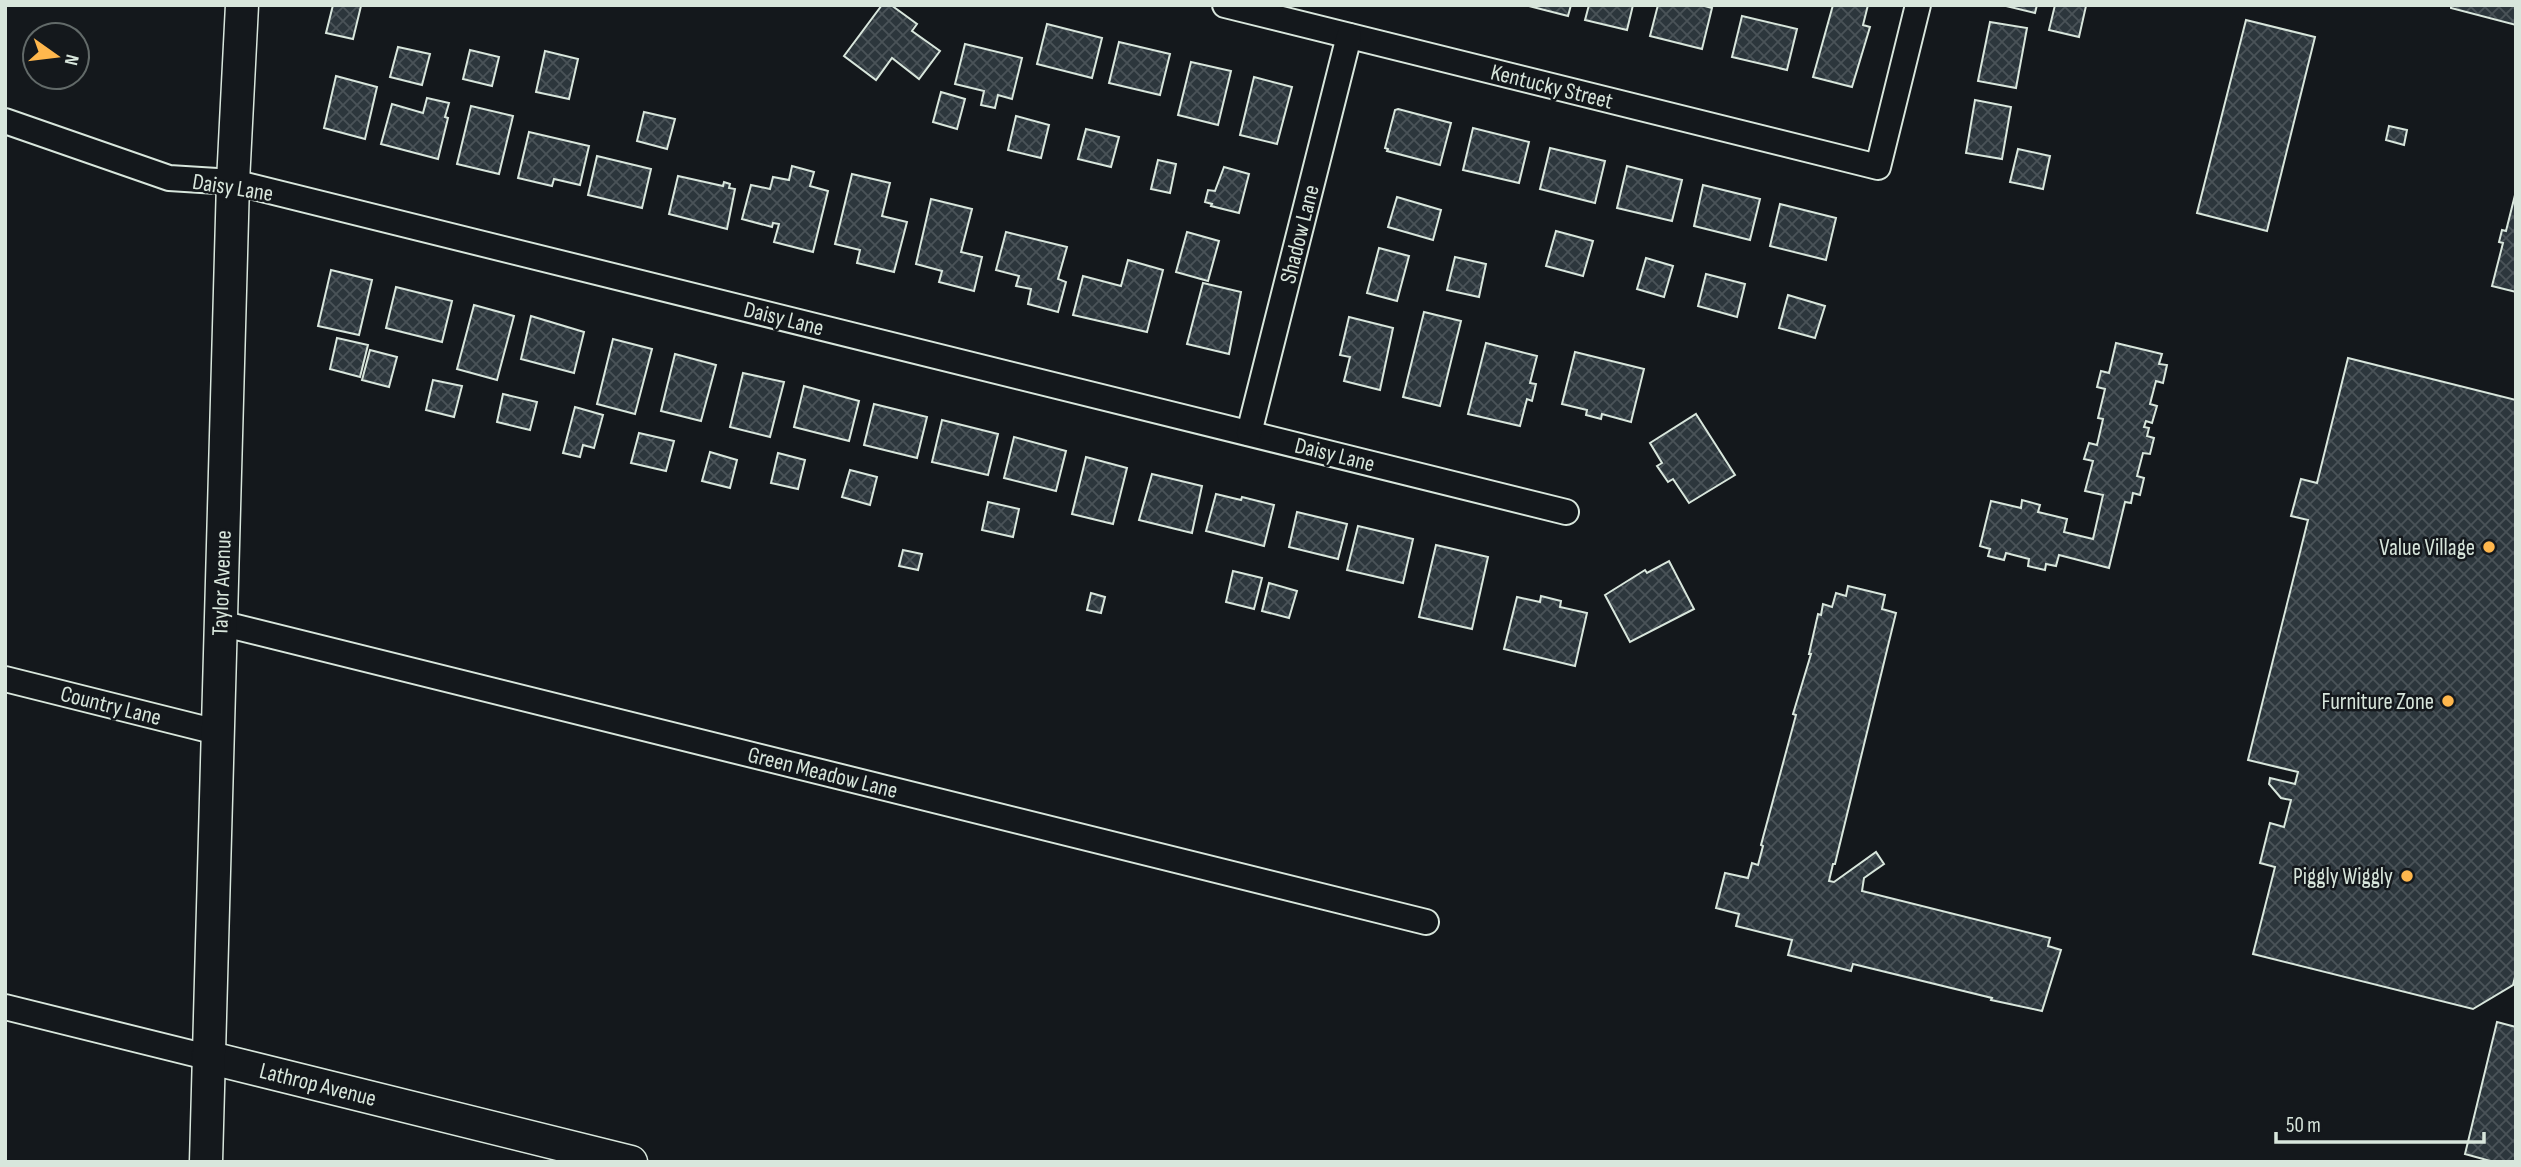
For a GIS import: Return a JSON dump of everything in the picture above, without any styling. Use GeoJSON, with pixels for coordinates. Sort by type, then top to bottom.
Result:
{"type":"FeatureCollection","features":[{"type":"Feature","properties":{"kind":"street","name":"Taylor Avenue"},"geometry":{"type":"LineString","coordinates":[[206,1162],[233,182],[242,5]]}},
{"type":"Feature","properties":{"kind":"street","name":"Kentucky Street"},"geometry":{"type":"LineString","coordinates":[[1225,5],[1878,167],[1918,5]]}},
{"type":"Feature","properties":{"kind":"street","name":"Shadow Lane"},"geometry":{"type":"LineString","coordinates":[[1250,433],[1349,36]]}},
{"type":"Feature","properties":{"kind":"street","name":"Daisy Lane"},"geometry":{"type":"LineString","coordinates":[[5,121],[169,178],[233,182],[1566,512]]}},
{"type":"Feature","properties":{"kind":"street","name":"Green Meadow Lane"},"geometry":{"type":"LineString","coordinates":[[220,623],[1426,922]]}},
{"type":"Feature","properties":{"kind":"street","name":"Country Lane"},"geometry":{"type":"LineString","coordinates":[[5,679],[217,732]]}},
{"type":"Feature","properties":{"kind":"street","name":"Lathrop Avenue"},"geometry":{"type":"LineString","coordinates":[[5,1007],[631,1162]]}},
{"type":"Feature","properties":{"kind":"building"},"geometry":{"type":"Polygon","coordinates":[[[333,5],[361,6],[353,39],[326,33],[333,5]]]}},
{"type":"Feature","properties":{"kind":"building"},"geometry":{"type":"Polygon","coordinates":[[[882,5],[891,5],[917,24],[912,31],[940,51],[919,79],[892,58],[876,80],[844,56],[882,5]]]}},
{"type":"Feature","properties":{"kind":"building"},"geometry":{"type":"Polygon","coordinates":[[[1525,5],[1571,5],[1568,16],[1525,5]]]}},
{"type":"Feature","properties":{"kind":"building"},"geometry":{"type":"Polygon","coordinates":[[[1589,5],[1633,5],[1627,30],[1585,20],[1589,5]]]}},
{"type":"Feature","properties":{"kind":"building"},"geometry":{"type":"Polygon","coordinates":[[[1658,5],[1701,5],[1712,8],[1702,49],[1650,36],[1658,5]]]}},
{"type":"Feature","properties":{"kind":"building"},"geometry":{"type":"Polygon","coordinates":[[[1833,5],[1868,5],[1863,25],[1870,27],[1852,87],[1813,77],[1833,5]]]}},
{"type":"Feature","properties":{"kind":"building"},"geometry":{"type":"Polygon","coordinates":[[[2002,5],[2037,5],[2035,13],[2002,5]]]}},
{"type":"Feature","properties":{"kind":"building"},"geometry":{"type":"Polygon","coordinates":[[[2055,5],[2086,6],[2079,37],[2049,30],[2055,5]]]}},
{"type":"Feature","properties":{"kind":"building"},"geometry":{"type":"Polygon","coordinates":[[[2451,5],[2516,5],[2516,25],[2451,8],[2451,5]]]}},
{"type":"Feature","properties":{"kind":"building"},"geometry":{"type":"Polygon","coordinates":[[[1742,16],[1797,29],[1787,70],[1732,57],[1742,16]]]}},
{"type":"Feature","properties":{"kind":"building"},"geometry":{"type":"Polygon","coordinates":[[[2246,20],[2315,37],[2267,231],[2197,213],[2246,20]]]}},
{"type":"Feature","properties":{"kind":"building"},"geometry":{"type":"Polygon","coordinates":[[[1990,22],[2027,28],[2016,88],[1978,81],[1990,22]]]}},
{"type":"Feature","properties":{"kind":"building"},"geometry":{"type":"Polygon","coordinates":[[[1047,24],[1102,38],[1092,78],[1037,64],[1047,24]]]}},
{"type":"Feature","properties":{"kind":"building"},"geometry":{"type":"Polygon","coordinates":[[[1119,42],[1170,54],[1160,95],[1109,83],[1119,42]]]}},
{"type":"Feature","properties":{"kind":"building"},"geometry":{"type":"Polygon","coordinates":[[[965,44],[1022,58],[1012,99],[998,95],[995,108],[981,105],[984,91],[955,84],[965,44]]]}},
{"type":"Feature","properties":{"kind":"building"},"geometry":{"type":"Polygon","coordinates":[[[398,47],[430,54],[422,85],[390,77],[398,47]]]}},
{"type":"Feature","properties":{"kind":"building"},"geometry":{"type":"Polygon","coordinates":[[[470,50],[499,57],[492,86],[463,79],[470,50]]]}},
{"type":"Feature","properties":{"kind":"building"},"geometry":{"type":"Polygon","coordinates":[[[545,51],[578,59],[569,99],[536,92],[545,51]]]}},
{"type":"Feature","properties":{"kind":"building"},"geometry":{"type":"Polygon","coordinates":[[[1191,62],[1231,71],[1218,125],[1178,115],[1191,62]]]}},
{"type":"Feature","properties":{"kind":"building"},"geometry":{"type":"Polygon","coordinates":[[[336,76],[377,87],[365,139],[324,128],[336,76]]]}},
{"type":"Feature","properties":{"kind":"building"},"geometry":{"type":"Polygon","coordinates":[[[1254,77],[1292,87],[1277,144],[1240,135],[1254,77]]]}},
{"type":"Feature","properties":{"kind":"building"},"geometry":{"type":"Polygon","coordinates":[[[941,92],[965,99],[957,129],[933,122],[941,92]]]}},
{"type":"Feature","properties":{"kind":"building"},"geometry":{"type":"Polygon","coordinates":[[[427,98],[449,103],[438,159],[381,144],[392,104],[423,113],[427,98]]]}},
{"type":"Feature","properties":{"kind":"building"},"geometry":{"type":"Polygon","coordinates":[[[1975,100],[2011,107],[2002,159],[1966,153],[1975,100]]]}},
{"type":"Feature","properties":{"kind":"building"},"geometry":{"type":"Polygon","coordinates":[[[471,106],[513,116],[499,174],[457,164],[471,106]]]}},
{"type":"Feature","properties":{"kind":"building"},"geometry":{"type":"Polygon","coordinates":[[[1395,110],[1451,123],[1440,165],[1387,151],[1385,148],[1395,110]]]}},
{"type":"Feature","properties":{"kind":"building"},"geometry":{"type":"Polygon","coordinates":[[[644,112],[675,119],[667,149],[637,141],[644,112]]]}},
{"type":"Feature","properties":{"kind":"building"},"geometry":{"type":"Polygon","coordinates":[[[1016,116],[1049,125],[1041,158],[1008,150],[1016,116]]]}},
{"type":"Feature","properties":{"kind":"building"},"geometry":{"type":"Polygon","coordinates":[[[2389,126],[2407,130],[2404,145],[2386,140],[2389,126]]]}},
{"type":"Feature","properties":{"kind":"building"},"geometry":{"type":"Polygon","coordinates":[[[1473,128],[1529,142],[1519,183],[1463,170],[1473,128]]]}},
{"type":"Feature","properties":{"kind":"building"},"geometry":{"type":"Polygon","coordinates":[[[1086,129],[1119,137],[1111,167],[1078,159],[1086,129]]]}},
{"type":"Feature","properties":{"kind":"building"},"geometry":{"type":"Polygon","coordinates":[[[529,132],[589,146],[580,185],[554,179],[552,186],[518,178],[529,132]]]}},
{"type":"Feature","properties":{"kind":"building"},"geometry":{"type":"Polygon","coordinates":[[[1550,148],[1605,161],[1595,203],[1540,189],[1550,148]]]}},
{"type":"Feature","properties":{"kind":"building"},"geometry":{"type":"Polygon","coordinates":[[[2018,149],[2050,156],[2043,189],[2010,182],[2018,149]]]}},
{"type":"Feature","properties":{"kind":"building"},"geometry":{"type":"Polygon","coordinates":[[[597,156],[651,169],[642,208],[588,195],[597,156]]]}},
{"type":"Feature","properties":{"kind":"building"},"geometry":{"type":"Polygon","coordinates":[[[1158,160],[1176,164],[1170,193],[1151,189],[1158,160]]]}},
{"type":"Feature","properties":{"kind":"building"},"geometry":{"type":"Polygon","coordinates":[[[792,166],[814,172],[810,186],[828,191],[813,252],[774,242],[779,224],[773,223],[772,227],[742,219],[751,185],[770,189],[773,177],[789,180],[792,166]]]}},
{"type":"Feature","properties":{"kind":"building"},"geometry":{"type":"Polygon","coordinates":[[[1627,166],[1682,180],[1672,221],[1617,208],[1627,166]]]}},
{"type":"Feature","properties":{"kind":"building"},"geometry":{"type":"Polygon","coordinates":[[[1224,167],[1249,174],[1239,213],[1205,202],[1208,190],[1215,191],[1224,167]]]}},
{"type":"Feature","properties":{"kind":"building"},"geometry":{"type":"Polygon","coordinates":[[[852,174],[890,183],[882,216],[907,222],[894,272],[857,263],[860,250],[835,244],[852,174]]]}},
{"type":"Feature","properties":{"kind":"building"},"geometry":{"type":"Polygon","coordinates":[[[678,176],[723,186],[724,182],[730,184],[729,188],[735,189],[727,229],[669,214],[678,176]]]}},
{"type":"Feature","properties":{"kind":"building"},"geometry":{"type":"Polygon","coordinates":[[[1703,185],[1760,199],[1750,240],[1694,226],[1703,185]]]}},
{"type":"Feature","properties":{"kind":"building"},"geometry":{"type":"Polygon","coordinates":[[[2516,191],[2516,292],[2492,286],[2503,243],[2499,242],[2502,230],[2506,231],[2516,191]]]}},
{"type":"Feature","properties":{"kind":"building"},"geometry":{"type":"Polygon","coordinates":[[[1397,197],[1441,210],[1433,240],[1388,227],[1397,197]]]}},
{"type":"Feature","properties":{"kind":"building"},"geometry":{"type":"Polygon","coordinates":[[[931,199],[972,209],[961,252],[982,257],[974,291],[939,282],[942,271],[916,264],[931,199]]]}},
{"type":"Feature","properties":{"kind":"building"},"geometry":{"type":"Polygon","coordinates":[[[1780,204],[1836,218],[1826,260],[1770,246],[1780,204]]]}},
{"type":"Feature","properties":{"kind":"building"},"geometry":{"type":"Polygon","coordinates":[[[1556,231],[1593,241],[1583,276],[1546,266],[1556,231]]]}},
{"type":"Feature","properties":{"kind":"building"},"geometry":{"type":"Polygon","coordinates":[[[1006,232],[1067,247],[1058,279],[1066,282],[1058,312],[1028,304],[1031,289],[1016,286],[1019,276],[996,270],[1006,232]]]}},
{"type":"Feature","properties":{"kind":"building"},"geometry":{"type":"Polygon","coordinates":[[[1187,232],[1219,241],[1208,281],[1176,272],[1187,232]]]}},
{"type":"Feature","properties":{"kind":"building"},"geometry":{"type":"Polygon","coordinates":[[[1379,248],[1409,256],[1397,301],[1367,293],[1379,248]]]}},
{"type":"Feature","properties":{"kind":"building"},"geometry":{"type":"Polygon","coordinates":[[[1455,257],[1486,264],[1479,297],[1447,290],[1455,257]]]}},
{"type":"Feature","properties":{"kind":"building"},"geometry":{"type":"Polygon","coordinates":[[[1646,258],[1673,266],[1664,297],[1637,289],[1646,258]]]}},
{"type":"Feature","properties":{"kind":"building"},"geometry":{"type":"Polygon","coordinates":[[[1128,260],[1163,270],[1147,332],[1073,315],[1083,276],[1121,286],[1128,260]]]}},
{"type":"Feature","properties":{"kind":"building"},"geometry":{"type":"Polygon","coordinates":[[[331,270],[372,280],[359,335],[318,326],[331,270]]]}},
{"type":"Feature","properties":{"kind":"building"},"geometry":{"type":"Polygon","coordinates":[[[1706,274],[1745,284],[1737,317],[1698,306],[1706,274]]]}},
{"type":"Feature","properties":{"kind":"building"},"geometry":{"type":"Polygon","coordinates":[[[1203,283],[1241,292],[1229,354],[1187,344],[1203,283]]]}},
{"type":"Feature","properties":{"kind":"building"},"geometry":{"type":"Polygon","coordinates":[[[396,287],[452,301],[442,342],[386,328],[396,287]]]}},
{"type":"Feature","properties":{"kind":"building"},"geometry":{"type":"Polygon","coordinates":[[[1788,295],[1825,306],[1815,338],[1779,328],[1788,295]]]}},
{"type":"Feature","properties":{"kind":"building"},"geometry":{"type":"Polygon","coordinates":[[[474,305],[514,316],[497,380],[457,369],[474,305]]]}},
{"type":"Feature","properties":{"kind":"building"},"geometry":{"type":"Polygon","coordinates":[[[1424,312],[1461,321],[1440,406],[1403,397],[1424,312]]]}},
{"type":"Feature","properties":{"kind":"building"},"geometry":{"type":"Polygon","coordinates":[[[531,316],[584,332],[574,373],[521,359],[531,316]]]}},
{"type":"Feature","properties":{"kind":"building"},"geometry":{"type":"Polygon","coordinates":[[[1349,317],[1393,328],[1380,390],[1344,381],[1350,357],[1340,355],[1349,317]]]}},
{"type":"Feature","properties":{"kind":"building"},"geometry":{"type":"Polygon","coordinates":[[[337,338],[368,345],[360,377],[330,369],[337,338]]]}},
{"type":"Feature","properties":{"kind":"building"},"geometry":{"type":"Polygon","coordinates":[[[613,339],[652,349],[635,414],[597,404],[613,339]]]}},
{"type":"Feature","properties":{"kind":"building"},"geometry":{"type":"Polygon","coordinates":[[[1486,343],[1537,356],[1530,383],[1536,384],[1532,401],[1527,399],[1520,426],[1468,414],[1486,343]]]}},
{"type":"Feature","properties":{"kind":"building"},"geometry":{"type":"Polygon","coordinates":[[[2116,343],[2162,354],[2159,364],[2167,365],[2163,383],[2156,381],[2150,404],[2157,406],[2152,423],[2146,421],[2144,427],[2149,428],[2147,436],[2154,438],[2150,454],[2143,453],[2137,476],[2144,478],[2140,495],[2133,493],[2131,503],[2125,502],[2109,568],[2059,555],[2056,566],[2046,564],[2045,570],[2028,566],[2029,559],[2006,553],[2004,560],[1988,556],[1990,549],[1980,546],[1991,501],[2021,508],[2022,500],[2040,505],[2038,512],[2067,519],[2064,532],[2093,539],[2103,495],[2085,491],[2093,461],[2084,459],[2089,443],[2097,445],[2103,419],[2098,418],[2105,389],[2097,387],[2101,371],[2109,373],[2116,343]]]}},
{"type":"Feature","properties":{"kind":"building"},"geometry":{"type":"Polygon","coordinates":[[[370,350],[397,357],[389,387],[362,380],[370,350]]]}},
{"type":"Feature","properties":{"kind":"building"},"geometry":{"type":"Polygon","coordinates":[[[1575,352],[1644,369],[1631,422],[1602,414],[1601,419],[1586,415],[1587,410],[1562,404],[1575,352]]]}},
{"type":"Feature","properties":{"kind":"building"},"geometry":{"type":"Polygon","coordinates":[[[675,354],[716,365],[701,421],[661,411],[675,354]]]}},
{"type":"Feature","properties":{"kind":"building"},"geometry":{"type":"Polygon","coordinates":[[[2348,358],[2516,400],[2516,973],[2513,985],[2473,1009],[2253,954],[2275,867],[2260,863],[2270,823],[2284,827],[2291,800],[2281,798],[2269,784],[2270,778],[2295,784],[2298,772],[2248,760],[2308,520],[2291,516],[2301,479],[2317,483],[2348,358]]]}},
{"type":"Feature","properties":{"kind":"building"},"geometry":{"type":"Polygon","coordinates":[[[743,373],[784,382],[770,437],[730,427],[743,373]]]}},
{"type":"Feature","properties":{"kind":"building"},"geometry":{"type":"Polygon","coordinates":[[[433,380],[462,386],[454,417],[426,410],[433,380]]]}},
{"type":"Feature","properties":{"kind":"building"},"geometry":{"type":"Polygon","coordinates":[[[804,386],[859,401],[849,441],[794,427],[804,386]]]}},
{"type":"Feature","properties":{"kind":"building"},"geometry":{"type":"Polygon","coordinates":[[[503,394],[537,402],[530,430],[497,422],[503,394]]]}},
{"type":"Feature","properties":{"kind":"building"},"geometry":{"type":"Polygon","coordinates":[[[874,404],[927,417],[917,458],[864,445],[874,404]]]}},
{"type":"Feature","properties":{"kind":"building"},"geometry":{"type":"Polygon","coordinates":[[[575,407],[603,415],[594,448],[583,445],[580,457],[563,453],[575,407]]]}},
{"type":"Feature","properties":{"kind":"building"},"geometry":{"type":"Polygon","coordinates":[[[1696,414],[1735,475],[1689,503],[1673,479],[1668,482],[1657,466],[1662,463],[1650,443],[1696,414]]]}},
{"type":"Feature","properties":{"kind":"building"},"geometry":{"type":"Polygon","coordinates":[[[942,420],[998,434],[988,475],[932,462],[942,420]]]}},
{"type":"Feature","properties":{"kind":"building"},"geometry":{"type":"Polygon","coordinates":[[[639,433],[674,441],[666,471],[631,463],[639,433]]]}},
{"type":"Feature","properties":{"kind":"building"},"geometry":{"type":"Polygon","coordinates":[[[1014,437],[1066,451],[1056,491],[1004,478],[1014,437]]]}},
{"type":"Feature","properties":{"kind":"building"},"geometry":{"type":"Polygon","coordinates":[[[710,452],[737,460],[730,488],[702,481],[710,452]]]}},
{"type":"Feature","properties":{"kind":"building"},"geometry":{"type":"Polygon","coordinates":[[[778,453],[805,460],[798,489],[771,483],[778,453]]]}},
{"type":"Feature","properties":{"kind":"building"},"geometry":{"type":"Polygon","coordinates":[[[1086,457],[1127,468],[1113,524],[1072,514],[1086,457]]]}},
{"type":"Feature","properties":{"kind":"building"},"geometry":{"type":"Polygon","coordinates":[[[850,470],[877,477],[870,505],[842,497],[850,470]]]}},
{"type":"Feature","properties":{"kind":"building"},"geometry":{"type":"Polygon","coordinates":[[[1152,474],[1202,486],[1192,533],[1139,520],[1152,474]]]}},
{"type":"Feature","properties":{"kind":"building"},"geometry":{"type":"Polygon","coordinates":[[[1216,494],[1274,505],[1264,546],[1206,531],[1216,494]]]}},
{"type":"Feature","properties":{"kind":"building"},"geometry":{"type":"Polygon","coordinates":[[[988,502],[1019,509],[1013,537],[982,530],[988,502]]]}},
{"type":"Feature","properties":{"kind":"building"},"geometry":{"type":"Polygon","coordinates":[[[1297,512],[1347,524],[1338,559],[1289,547],[1297,512]]]}},
{"type":"Feature","properties":{"kind":"building"},"geometry":{"type":"Polygon","coordinates":[[[1358,526],[1413,539],[1403,583],[1347,570],[1358,526]]]}},
{"type":"Feature","properties":{"kind":"building"},"geometry":{"type":"Polygon","coordinates":[[[1436,545],[1488,557],[1472,629],[1419,617],[1436,545]]]}},
{"type":"Feature","properties":{"kind":"building"},"geometry":{"type":"Polygon","coordinates":[[[903,550],[922,554],[918,570],[899,566],[903,550]]]}},
{"type":"Feature","properties":{"kind":"building"},"geometry":{"type":"Polygon","coordinates":[[[1669,561],[1694,609],[1630,642],[1605,595],[1645,570],[1647,573],[1669,561]]]}},
{"type":"Feature","properties":{"kind":"building"},"geometry":{"type":"Polygon","coordinates":[[[1233,571],[1262,578],[1254,609],[1226,602],[1233,571]]]}},
{"type":"Feature","properties":{"kind":"building"},"geometry":{"type":"Polygon","coordinates":[[[1269,583],[1297,591],[1289,618],[1262,611],[1269,583]]]}},
{"type":"Feature","properties":{"kind":"building"},"geometry":{"type":"Polygon","coordinates":[[[1848,586],[1885,595],[1882,609],[1896,613],[1829,881],[1834,882],[1876,852],[1884,864],[1864,878],[1862,891],[2050,938],[2048,946],[2061,950],[2042,1011],[1853,964],[1851,971],[1788,955],[1792,940],[1736,926],[1739,914],[1716,908],[1725,873],[1748,878],[1752,863],[1758,865],[1796,715],[1793,714],[1811,654],[1818,614],[1821,615],[1823,604],[1832,607],[1836,593],[1846,596],[1848,586]]]}},
{"type":"Feature","properties":{"kind":"building"},"geometry":{"type":"Polygon","coordinates":[[[1091,593],[1105,597],[1101,613],[1087,610],[1091,593]]]}},
{"type":"Feature","properties":{"kind":"building"},"geometry":{"type":"Polygon","coordinates":[[[1541,596],[1561,601],[1560,607],[1587,613],[1575,666],[1504,649],[1517,597],[1540,602],[1541,596]]]}},
{"type":"Feature","properties":{"kind":"building"},"geometry":{"type":"Polygon","coordinates":[[[2497,1022],[2516,1027],[2516,1162],[2494,1162],[2465,1154],[2497,1022]]]}},
{"type":"Feature","properties":{"kind":"place","name":"Value Village"},"geometry":{"type":"Point","coordinates":[2489,547]}},
{"type":"Feature","properties":{"kind":"place","name":"Furniture Zone"},"geometry":{"type":"Point","coordinates":[2448,701]}},
{"type":"Feature","properties":{"kind":"place","name":"Piggly Wiggly"},"geometry":{"type":"Point","coordinates":[2407,876]}}]}
